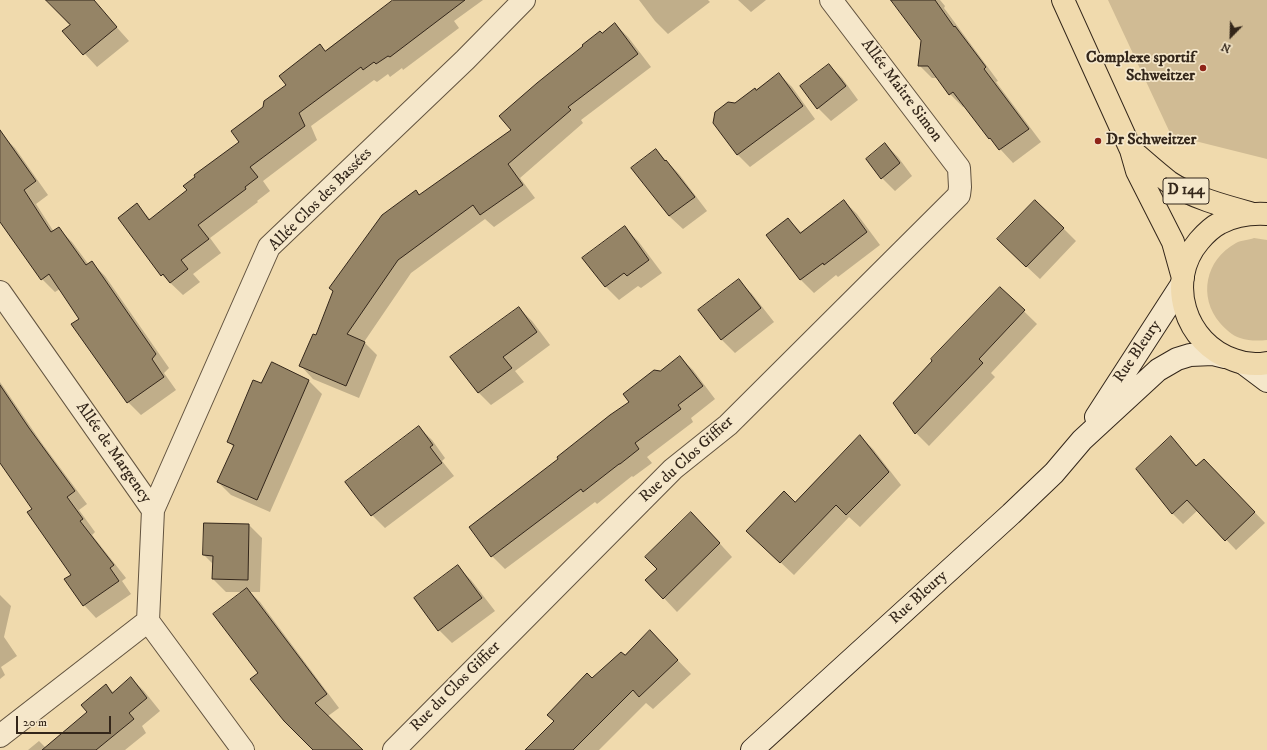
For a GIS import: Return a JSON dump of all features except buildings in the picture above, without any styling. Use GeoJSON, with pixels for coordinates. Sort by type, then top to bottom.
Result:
{"type":"FeatureCollection","features":[{"type":"Feature","properties":{"kind":"main road","name":"D 144"},"geometry":{"type":"LineString","coordinates":[[1063,0],[1131,150],[1137,171],[1173,242],[1182,281]]}},
{"type":"Feature","properties":{"kind":"main road","name":"D 144"},"geometry":{"type":"LineString","coordinates":[[1131,150],[1169,182],[1183,190],[1227,207],[1259,213]]}},
{"type":"Feature","properties":{"kind":"main road"},"geometry":{"type":"LineString","coordinates":[[1259,213],[1235,216],[1219,223],[1206,233],[1194,246],[1187,261],[1182,281],[1182,296],[1186,316],[1196,333],[1210,347],[1234,360],[1262,364],[1267,363]]}},
{"type":"Feature","properties":{"kind":"street","name":"Allée Clos des Bassées"},"geometry":{"type":"LineString","coordinates":[[153,510],[269,247],[466,60],[524,0]]}},
{"type":"Feature","properties":{"kind":"street","name":"Allée Maître Simon"},"geometry":{"type":"LineString","coordinates":[[831,0],[959,168],[960,187]]}},
{"type":"Feature","properties":{"kind":"street","name":"Rue du Clos Giffier"},"geometry":{"type":"LineString","coordinates":[[394,750],[673,469],[728,425],[855,300],[958,195],[960,187]]}},
{"type":"Feature","properties":{"kind":"street","name":"Rue Bleury"},"geometry":{"type":"LineString","coordinates":[[1082,440],[1182,281]]}},
{"type":"Feature","properties":{"kind":"street","name":"Allée de Margency"},"geometry":{"type":"LineString","coordinates":[[0,292],[153,510],[148,621]]}},
{"type":"Feature","properties":{"kind":"street","name":"Rue Bleury"},"geometry":{"type":"LineString","coordinates":[[752,750],[1011,514],[1054,473],[1082,440],[1158,370],[1169,363],[1190,355],[1213,354],[1234,360]]}},
{"type":"Feature","properties":{"kind":"street"},"geometry":{"type":"LineString","coordinates":[[1234,360],[1267,380]]}},
{"type":"Feature","properties":{"kind":"street"},"geometry":{"type":"LineString","coordinates":[[0,736],[148,621],[243,750]]}},
{"type":"Feature","properties":{"kind":"shaded area","name":"Complexe sportif Schweitzer"},"geometry":{"type":"Polygon","coordinates":[[[1108,0],[1267,0],[1267,159],[1171,135],[1108,0]]]}},
{"type":"Feature","properties":{"kind":"shaded area"},"geometry":{"type":"Polygon","coordinates":[[[1254,238],[1267,240],[1267,340],[1257,341],[1237,337],[1224,328],[1213,313],[1207,291],[1208,280],[1217,259],[1236,243],[1254,238]]]}},
{"type":"Feature","properties":{"kind":"place","name":"Complexe sportif Schweitzer"},"geometry":{"type":"Point","coordinates":[1203,68]}},
{"type":"Feature","properties":{"kind":"place","name":"Dr Schweitzer"},"geometry":{"type":"Point","coordinates":[1098,141]}}]}
